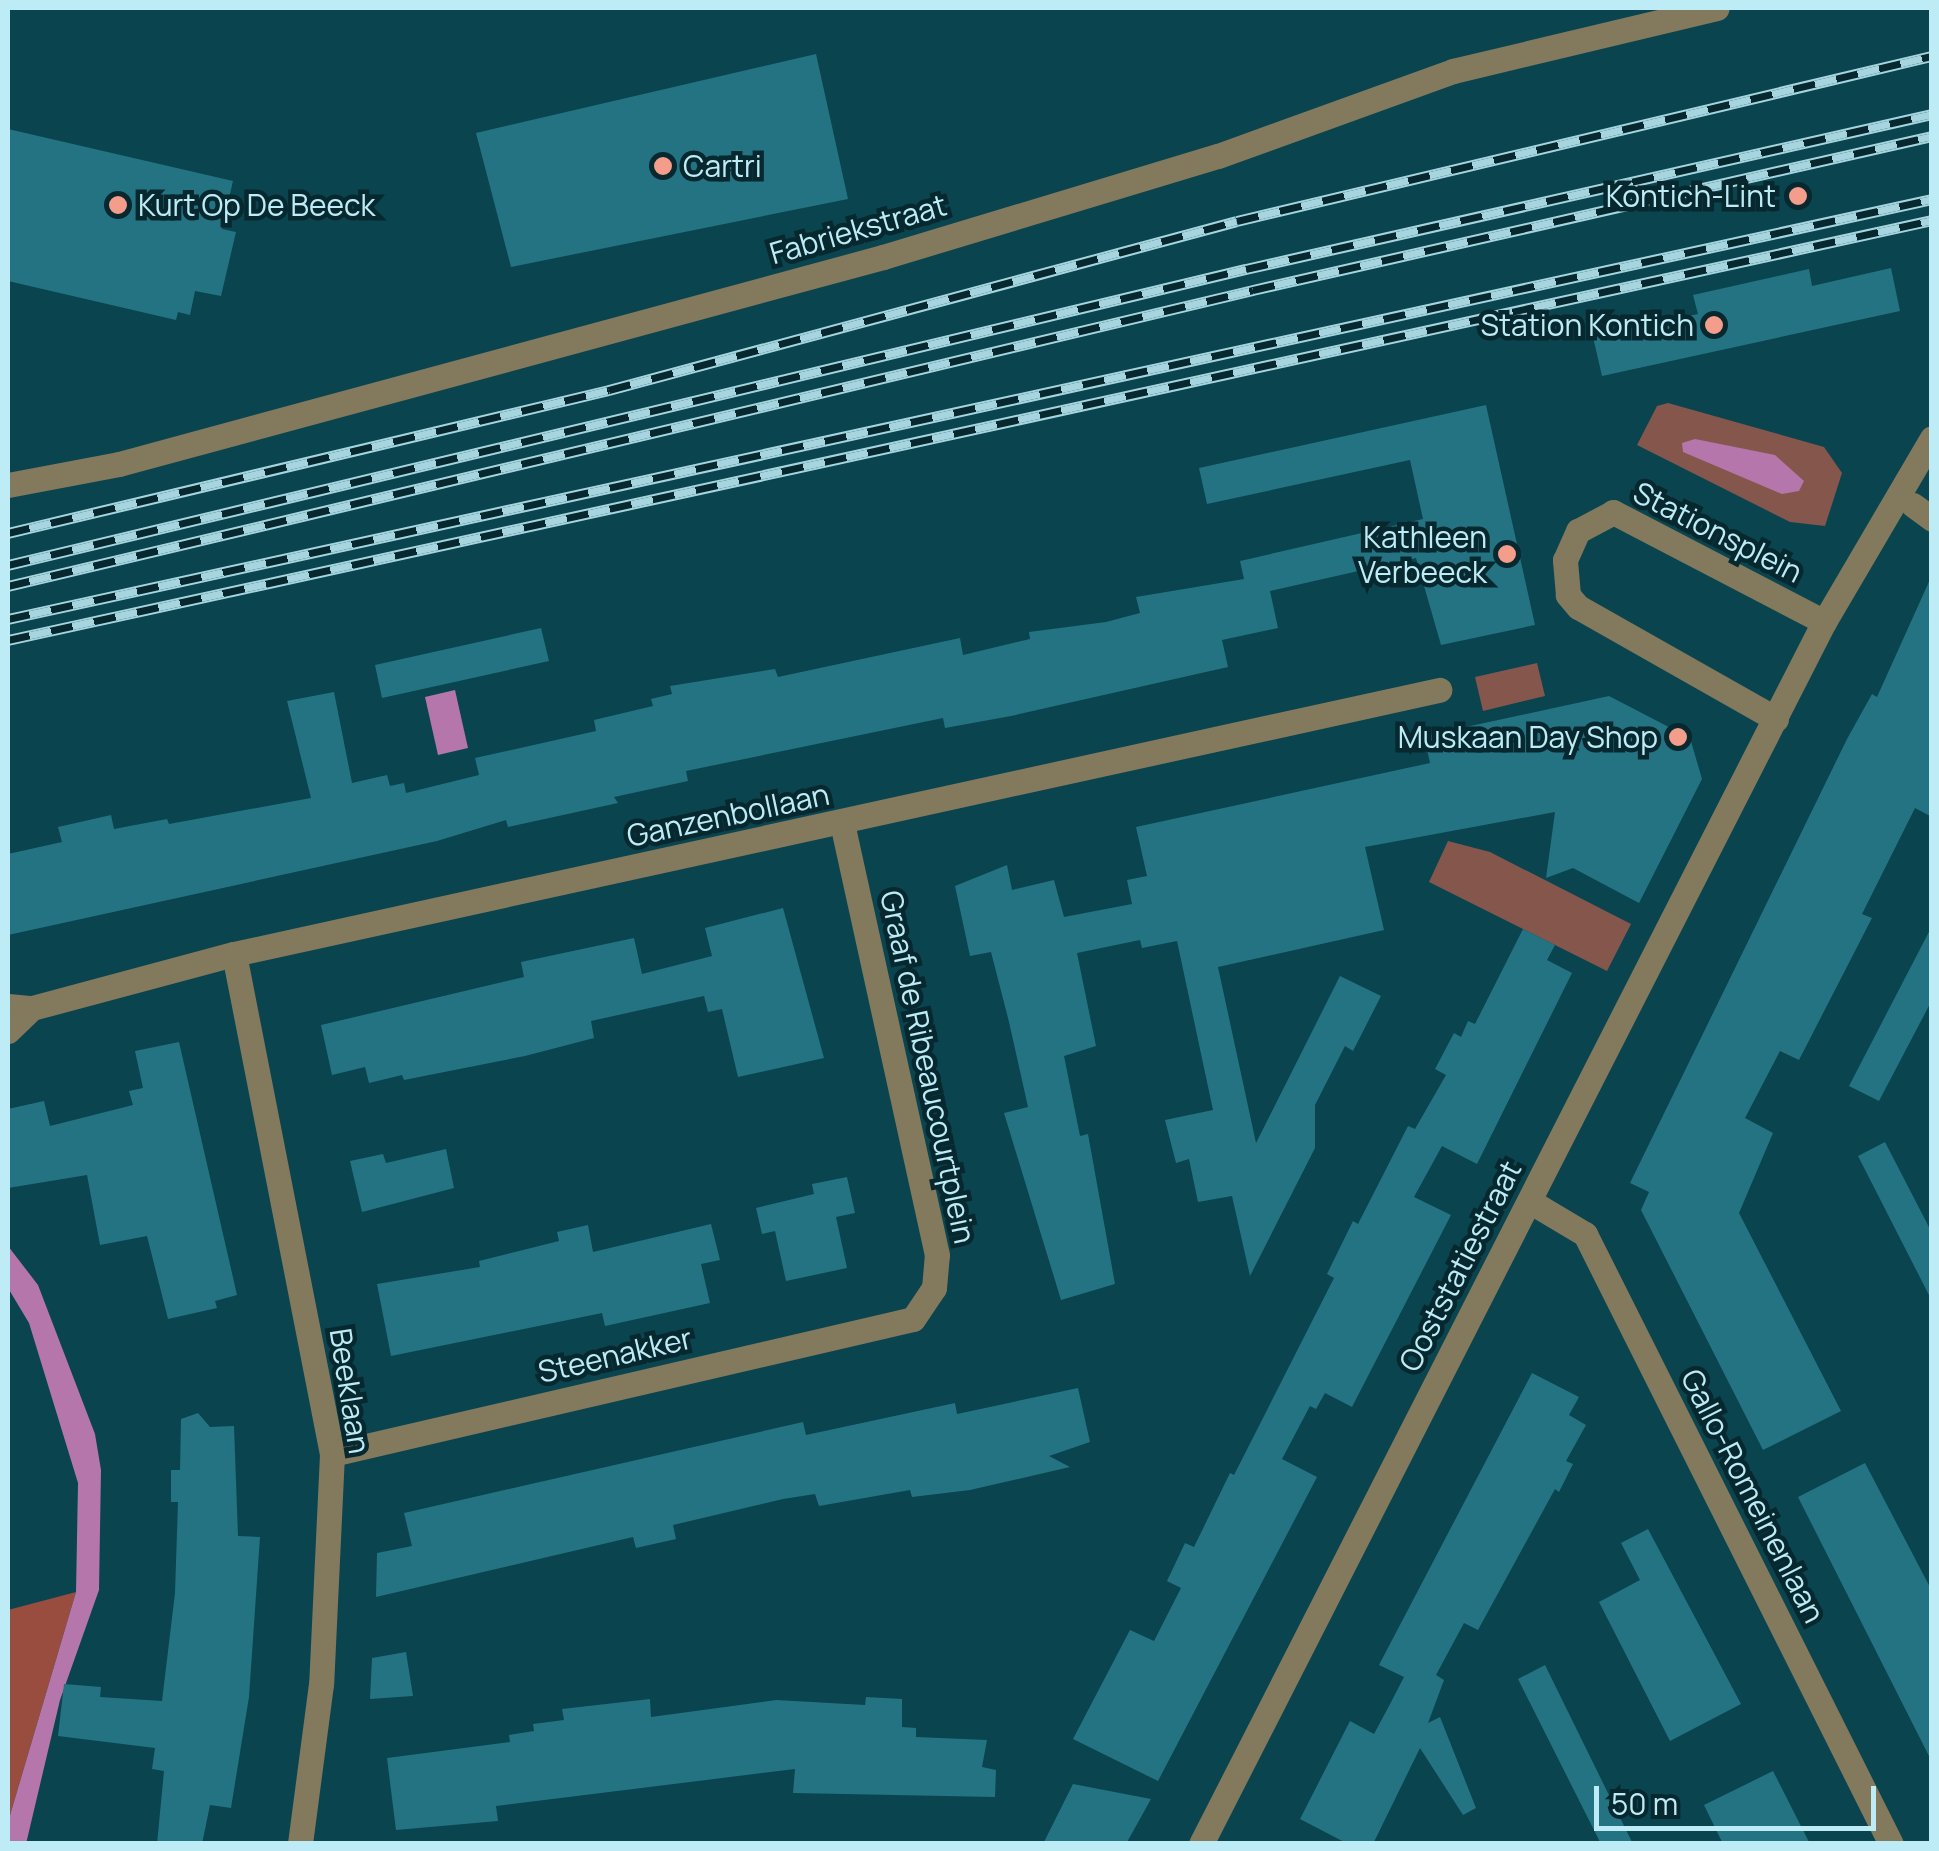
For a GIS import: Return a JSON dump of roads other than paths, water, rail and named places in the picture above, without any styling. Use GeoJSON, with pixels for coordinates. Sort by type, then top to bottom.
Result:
{"type":"FeatureCollection","features":[{"type":"Feature","properties":{"kind":"street","name":"Fabriekstraat"},"geometry":{"type":"LineString","coordinates":[[8,486],[119,464],[884,257],[1218,156],[1454,71],[1717,8]]}},
{"type":"Feature","properties":{"kind":"street","name":"Stationsplein"},"geometry":{"type":"LineString","coordinates":[[1824,622],[1613,512],[1578,531],[1565,560],[1568,594],[1613,631],[1776,719],[1824,622],[1932,438]]}},
{"type":"Feature","properties":{"kind":"street","name":"Ganzenbollaan"},"geometry":{"type":"LineString","coordinates":[[8,1030],[20,1007],[234,954],[1439,690]]}},
{"type":"Feature","properties":{"kind":"street","name":"Ooststatiestraat"},"geometry":{"type":"LineString","coordinates":[[1202,1844],[1776,719]]}},
{"type":"Feature","properties":{"kind":"street","name":"Graaf de Ribeaucourtplein"},"geometry":{"type":"LineString","coordinates":[[842,823],[938,1255],[934,1288],[912,1319]]}},
{"type":"Feature","properties":{"kind":"street","name":"Beeklaan"},"geometry":{"type":"LineString","coordinates":[[234,954],[332,1454],[320,1684],[300,1844]]}},
{"type":"Feature","properties":{"kind":"street","name":"Gallo-Romeinenlaan"},"geometry":{"type":"LineString","coordinates":[[1531,1202],[1585,1234],[1892,1844]]}},
{"type":"Feature","properties":{"kind":"street","name":"Steenakker"},"geometry":{"type":"LineString","coordinates":[[332,1454],[912,1319]]}},
{"type":"Feature","properties":{"kind":"railway"},"geometry":{"type":"LineString","coordinates":[[8,533],[609,390],[1237,221],[1932,56]]}},
{"type":"Feature","properties":{"kind":"railway"},"geometry":{"type":"LineString","coordinates":[[8,565],[1246,269],[1932,114]]}},
{"type":"Feature","properties":{"kind":"railway"},"geometry":{"type":"LineString","coordinates":[[8,586],[1253,290],[1932,136]]}},
{"type":"Feature","properties":{"kind":"railway"},"geometry":{"type":"LineString","coordinates":[[8,619],[1932,199]]}},
{"type":"Feature","properties":{"kind":"railway"},"geometry":{"type":"LineString","coordinates":[[8,640],[1932,220]]}},
{"type":"Feature","properties":{"kind":"place","name":"Cartri"},"geometry":{"type":"Point","coordinates":[663,166]}},
{"type":"Feature","properties":{"kind":"place","name":"Kontich-Lint"},"geometry":{"type":"Point","coordinates":[1798,196]}},
{"type":"Feature","properties":{"kind":"place","name":"Kurt Op De Beeck"},"geometry":{"type":"Point","coordinates":[118,205]}},
{"type":"Feature","properties":{"kind":"place","name":"Station Kontich"},"geometry":{"type":"Point","coordinates":[1714,325]}},
{"type":"Feature","properties":{"kind":"place","name":"Kathleen Verbeeck"},"geometry":{"type":"Point","coordinates":[1507,554]}},
{"type":"Feature","properties":{"kind":"place","name":"Muskaan Day Shop"},"geometry":{"type":"Point","coordinates":[1678,737]}}]}
